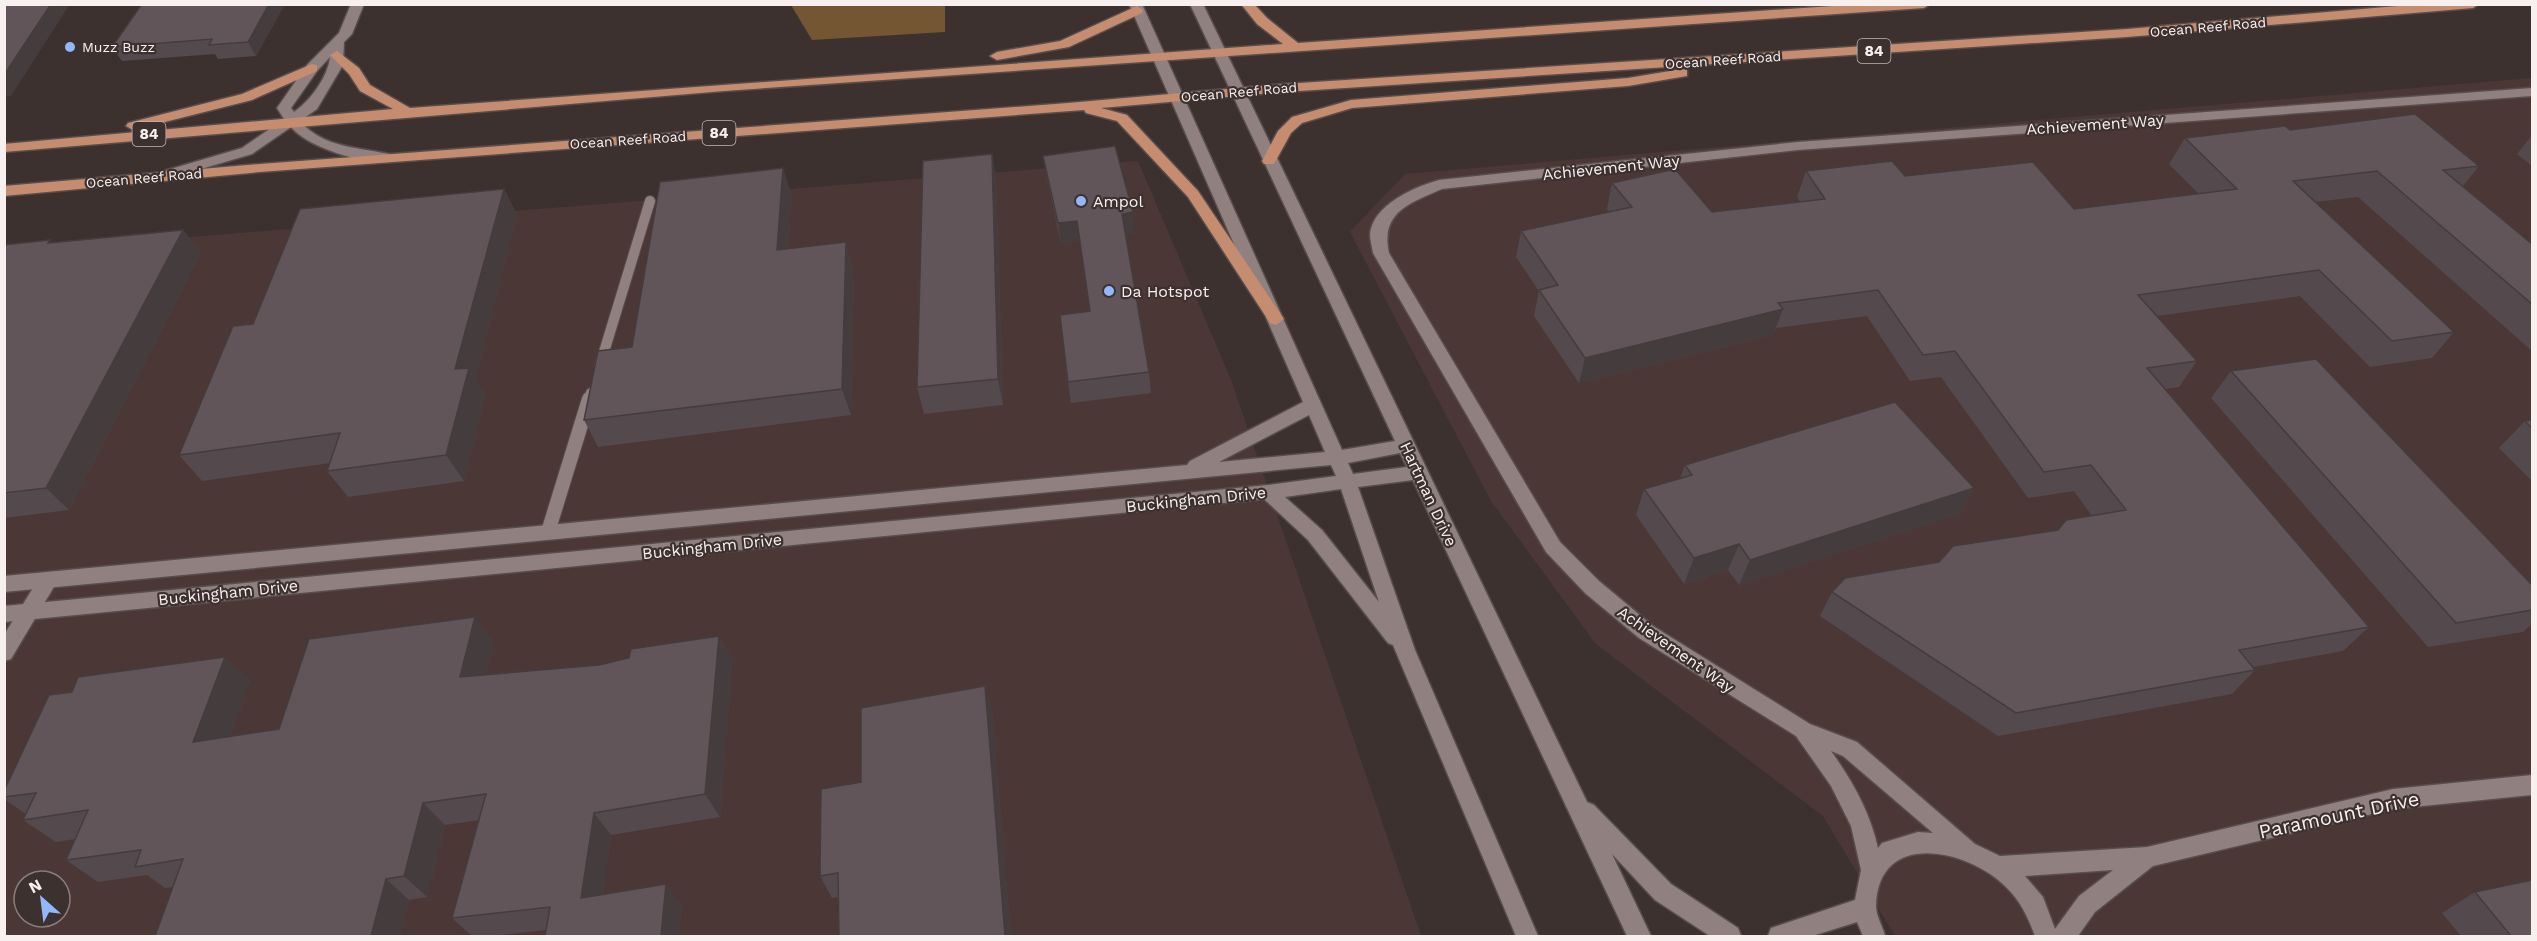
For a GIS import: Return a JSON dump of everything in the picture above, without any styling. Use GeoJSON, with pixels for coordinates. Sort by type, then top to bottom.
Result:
{"type":"FeatureCollection","features":[{"type":"Feature","properties":{"kind":"main road"},"geometry":{"type":"LineString","coordinates":[[1247,4],[1262,21],[1297,48]]}},
{"type":"Feature","properties":{"kind":"main road","name":"84"},"geometry":{"type":"LineString","coordinates":[[4,148],[293,120],[742,84],[1924,4]]}},
{"type":"Feature","properties":{"kind":"main road","name":"Ocean Reef Road"},"geometry":{"type":"LineString","coordinates":[[4,191],[388,158],[1238,92],[2115,34],[2473,4]]}},
{"type":"Feature","properties":{"kind":"main road"},"geometry":{"type":"LineString","coordinates":[[742,84],[820,73],[931,65],[1042,49],[1084,37],[1136,7]]}},
{"type":"Feature","properties":{"kind":"main road"},"geometry":{"type":"LineString","coordinates":[[337,49],[365,88],[406,111]]}},
{"type":"Feature","properties":{"kind":"main road"},"geometry":{"type":"LineString","coordinates":[[1269,161],[1285,131],[1297,120],[1351,104],[1628,82],[1781,57]]}},
{"type":"Feature","properties":{"kind":"main road"},"geometry":{"type":"LineString","coordinates":[[70,141],[247,97],[312,68]]}},
{"type":"Feature","properties":{"kind":"main road"},"geometry":{"type":"LineString","coordinates":[[1068,107],[1105,112],[1122,118],[1193,194],[1276,319]]}},
{"type":"Feature","properties":{"kind":"street"},"geometry":{"type":"LineString","coordinates":[[159,177],[247,151],[312,106],[336,65],[337,49],[358,4]]}},
{"type":"Feature","properties":{"kind":"street","name":"Hartman Drive"},"geometry":{"type":"LineString","coordinates":[[1196,4],[1639,936]]}},
{"type":"Feature","properties":{"kind":"street"},"geometry":{"type":"LineString","coordinates":[[1136,7],[1314,404],[1347,483],[1405,650],[1527,936]]}},
{"type":"Feature","properties":{"kind":"street"},"geometry":{"type":"LineString","coordinates":[[337,49],[312,68],[284,108],[302,131],[340,150],[388,158]]}},
{"type":"Feature","properties":{"kind":"street","name":"Achievement Way"},"geometry":{"type":"LineString","coordinates":[[1966,848],[1850,749],[1803,730],[1751,700],[1646,632],[1592,587],[1553,547],[1381,253],[1378,233],[1388,216],[1407,199],[1439,185],[1797,146],[2532,92]]}},
{"type":"Feature","properties":{"kind":"street"},"geometry":{"type":"LineString","coordinates":[[1183,472],[1273,428],[1314,404]]}},
{"type":"Feature","properties":{"kind":"street","name":"Buckingham Drive"},"geometry":{"type":"LineString","coordinates":[[4,584],[1336,458],[1406,446]]}},
{"type":"Feature","properties":{"kind":"street","name":"Buckingham Drive"},"geometry":{"type":"LineString","coordinates":[[4,614],[1268,492],[1419,472]]}},
{"type":"Feature","properties":{"kind":"street"},"geometry":{"type":"LineString","coordinates":[[1268,492],[1315,535],[1405,650]]}},
{"type":"Feature","properties":{"kind":"street"},"geometry":{"type":"LineString","coordinates":[[4,654],[48,579]]}},
{"type":"Feature","properties":{"kind":"street","name":"Achievement Way"},"geometry":{"type":"LineString","coordinates":[[1803,730],[1839,779],[1862,825],[1872,870]]}},
{"type":"Feature","properties":{"kind":"street","name":"Paramount Drive"},"geometry":{"type":"LineString","coordinates":[[2000,867],[2147,857],[2393,799],[2532,785]]}},
{"type":"Feature","properties":{"kind":"street"},"geometry":{"type":"LineString","coordinates":[[1574,800],[1663,892],[1730,936]]}},
{"type":"Feature","properties":{"kind":"street"},"geometry":{"type":"LineString","coordinates":[[1874,936],[1865,908],[1866,888],[1872,870],[1884,856],[1900,846],[1931,841],[1966,848],[2000,867],[2028,894],[2046,936]]}},
{"type":"Feature","properties":{"kind":"street","name":"Paramount Drive"},"geometry":{"type":"LineString","coordinates":[[2064,936],[2087,904],[2147,857]]}},
{"type":"Feature","properties":{"kind":"street"},"geometry":{"type":"LineString","coordinates":[[1779,936],[1865,908]]}},
{"type":"Feature","properties":{"kind":"lane"},"geometry":{"type":"LineString","coordinates":[[548,532],[650,201]]}},
{"type":"Feature","properties":{"kind":"shaded area"},"geometry":{"type":"Polygon","coordinates":[[[791,5],[945,5],[945,32],[812,40],[791,5]]]}},
{"type":"Feature","properties":{"kind":"shaded area"},"geometry":{"type":"Polygon","coordinates":[[[2532,78],[2532,936],[1895,936],[1823,816],[1596,644],[1491,501],[1350,232],[1405,174],[2532,78]]]}},
{"type":"Feature","properties":{"kind":"shaded area"},"geometry":{"type":"Polygon","coordinates":[[[1138,161],[1231,380],[1421,936],[5,936],[5,252],[1138,161]]]}},
{"type":"Feature","properties":{"kind":"building"},"geometry":{"type":"Polygon","coordinates":[[[4,4],[51,4],[4,75],[4,4]]]}},
{"type":"Feature","properties":{"kind":"building"},"geometry":{"type":"Polygon","coordinates":[[[142,4],[269,4],[248,42],[209,45],[212,39],[112,47],[142,4]]]}},
{"type":"Feature","properties":{"kind":"building"},"geometry":{"type":"Polygon","coordinates":[[[2415,114],[2479,166],[2443,170],[2532,244],[2532,304],[2377,171],[2293,181],[2454,332],[2392,341],[2319,270],[2138,295],[2197,361],[2147,368],[2369,627],[2239,650],[2255,670],[2016,713],[1832,592],[1845,578],[1939,562],[1953,546],[2058,530],[2066,520],[2126,510],[2091,465],[2044,472],[1955,351],[1923,355],[1878,290],[1778,303],[1783,309],[1585,358],[1539,290],[1558,285],[1521,231],[1632,207],[1612,183],[1675,169],[1712,212],[1825,199],[1806,171],[1892,161],[1905,176],[2033,162],[2074,209],[2237,189],[2185,138],[2285,126],[2290,130],[2415,114]]]}},
{"type":"Feature","properties":{"kind":"building"},"geometry":{"type":"Polygon","coordinates":[[[1115,146],[1133,212],[1122,214],[1149,372],[1068,382],[1060,315],[1090,311],[1077,221],[1058,223],[1043,156],[1115,146]]]}},
{"type":"Feature","properties":{"kind":"building"},"geometry":{"type":"Polygon","coordinates":[[[992,154],[998,379],[917,387],[923,161],[992,154]]]}},
{"type":"Feature","properties":{"kind":"building"},"geometry":{"type":"Polygon","coordinates":[[[783,168],[777,250],[846,242],[842,389],[584,420],[598,351],[632,347],[660,182],[783,168]]]}},
{"type":"Feature","properties":{"kind":"building"},"geometry":{"type":"Polygon","coordinates":[[[504,189],[455,369],[469,368],[446,455],[327,471],[340,433],[179,455],[233,326],[253,324],[300,209],[504,189]]]}},
{"type":"Feature","properties":{"kind":"building"},"geometry":{"type":"Polygon","coordinates":[[[183,230],[46,488],[4,493],[4,245],[183,230]]]}},
{"type":"Feature","properties":{"kind":"building"},"geometry":{"type":"Polygon","coordinates":[[[2316,359],[2532,585],[2532,610],[2456,623],[2231,371],[2316,359]]]}},
{"type":"Feature","properties":{"kind":"building"},"geometry":{"type":"Polygon","coordinates":[[[1895,402],[1974,488],[1750,560],[1739,544],[1694,558],[1644,489],[1692,475],[1685,465],[1895,402]]]}},
{"type":"Feature","properties":{"kind":"building"},"geometry":{"type":"Polygon","coordinates":[[[2532,420],[2532,428],[2525,421],[2532,420]]]}},
{"type":"Feature","properties":{"kind":"building"},"geometry":{"type":"Polygon","coordinates":[[[475,617],[460,677],[599,665],[629,658],[631,649],[719,636],[705,794],[594,813],[581,898],[666,884],[661,936],[545,936],[550,907],[452,918],[486,794],[423,803],[404,876],[386,879],[371,936],[155,936],[183,859],[135,867],[141,850],[66,860],[88,810],[23,820],[36,793],[4,797],[4,791],[49,695],[72,692],[78,677],[225,657],[193,742],[279,729],[309,639],[475,617]]]}},
{"type":"Feature","properties":{"kind":"building"},"geometry":{"type":"Polygon","coordinates":[[[985,686],[1005,936],[839,936],[838,873],[820,876],[821,789],[861,782],[861,708],[985,686]]]}},
{"type":"Feature","properties":{"kind":"building"},"geometry":{"type":"Polygon","coordinates":[[[2532,880],[2532,936],[2511,936],[2475,892],[2532,880]]]}},
{"type":"Feature","properties":{"kind":"place","name":"Muzz Buzz"},"geometry":{"type":"Point","coordinates":[70,47]}},
{"type":"Feature","properties":{"kind":"place","name":"Ampol"},"geometry":{"type":"Point","coordinates":[1081,201]}},
{"type":"Feature","properties":{"kind":"place","name":"Da Hotspot"},"geometry":{"type":"Point","coordinates":[1109,291]}}]}
